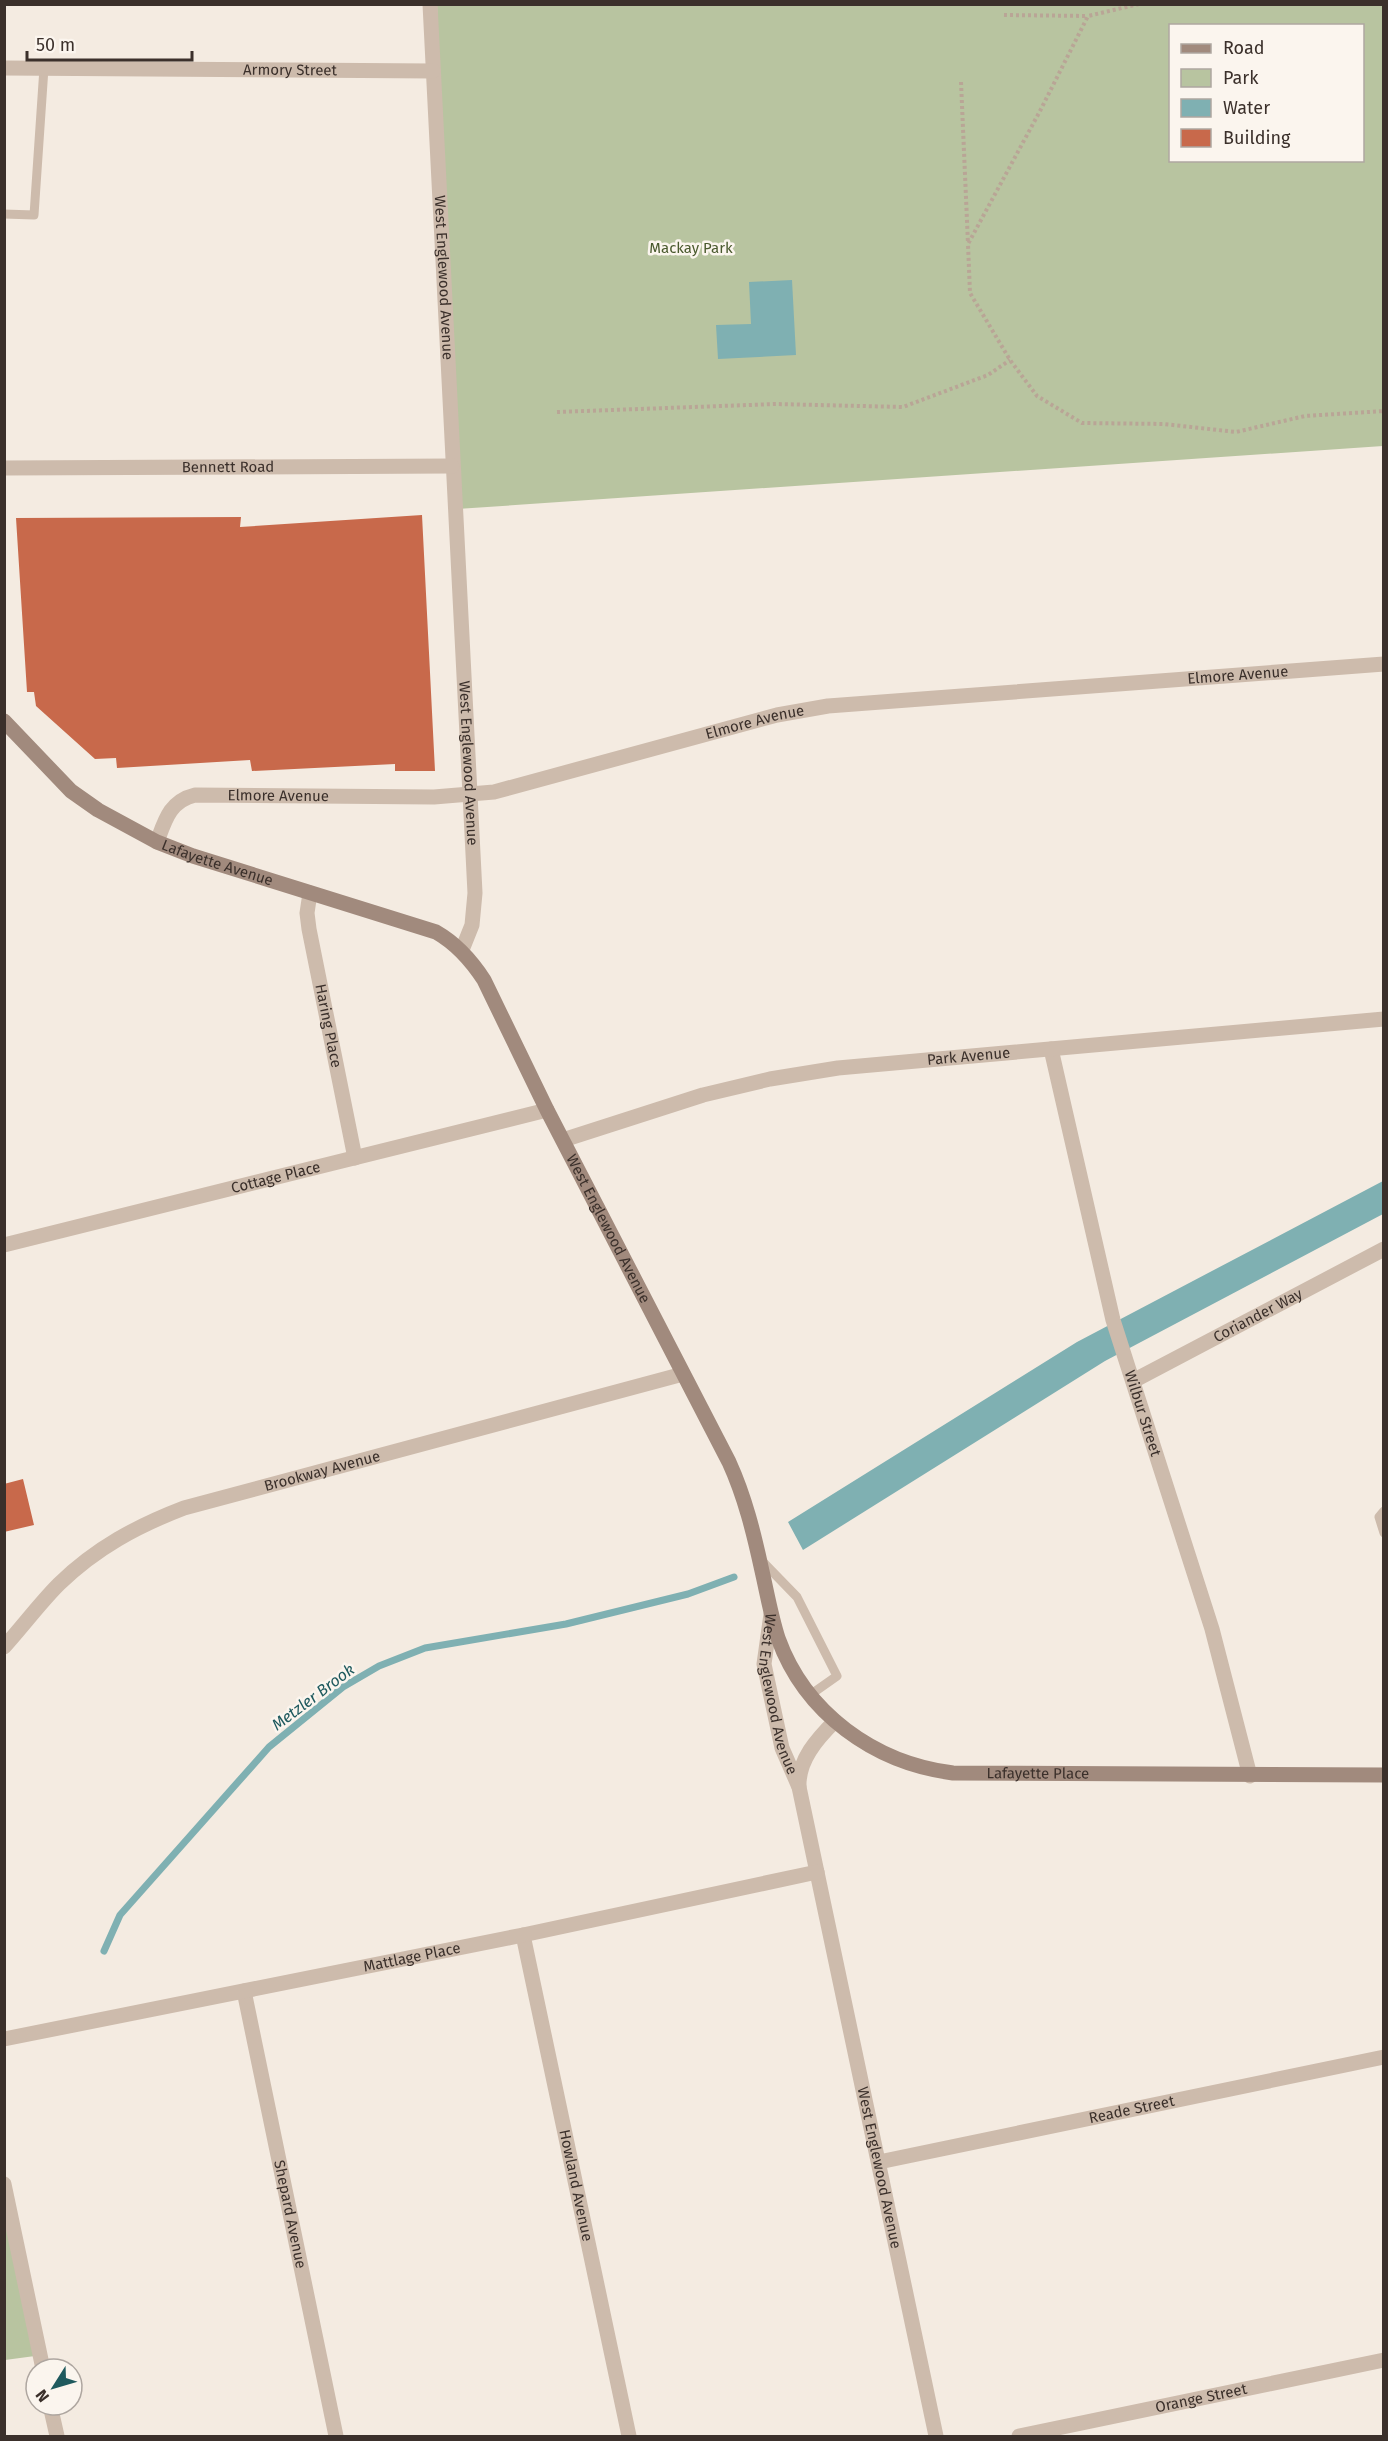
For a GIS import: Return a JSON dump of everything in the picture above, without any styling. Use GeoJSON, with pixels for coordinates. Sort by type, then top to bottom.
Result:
{"type":"FeatureCollection","features":[{"type":"Feature","properties":{"kind":"street","name":"West Englewood Avenue"},"geometry":{"type":"LineString","coordinates":[[430,4],[475,909],[470,932],[462,950],[484,980],[547,1110],[736,1478],[748,1510],[771,1612],[764,1664],[782,1748],[799,1787],[936,2436]]}},
{"type":"Feature","properties":{"kind":"street","name":"Armory Street"},"geometry":{"type":"LineString","coordinates":[[4,68],[433,70]]}},
{"type":"Feature","properties":{"kind":"street","name":"Bennett Road"},"geometry":{"type":"LineString","coordinates":[[4,468],[452,466]]}},
{"type":"Feature","properties":{"kind":"street","name":"Elmore Avenue"},"geometry":{"type":"LineString","coordinates":[[157,842],[170,810],[185,798],[195,795],[434,797],[469,795],[500,790],[777,716],[828,706],[1383,664]]}},
{"type":"Feature","properties":{"kind":"street","name":"Lafayette Avenue"},"geometry":{"type":"LineString","coordinates":[[4,721],[47,768],[77,796],[157,842],[193,856],[436,932],[462,950]]}},
{"type":"Feature","properties":{"kind":"street","name":"Haring Place"},"geometry":{"type":"LineString","coordinates":[[310,892],[307,912],[309,929],[355,1158]]}},
{"type":"Feature","properties":{"kind":"street","name":"Park Avenue"},"geometry":{"type":"LineString","coordinates":[[563,1140],[676,1102],[770,1079],[838,1068],[1383,1019]]}},
{"type":"Feature","properties":{"kind":"street","name":"Wilbur Street"},"geometry":{"type":"LineString","coordinates":[[1051,1049],[1113,1320],[1212,1629],[1250,1776]]}},
{"type":"Feature","properties":{"kind":"street","name":"Cottage Place"},"geometry":{"type":"LineString","coordinates":[[4,1245],[547,1110]]}},
{"type":"Feature","properties":{"kind":"street","name":"Coriander Way"},"geometry":{"type":"LineString","coordinates":[[1132,1377],[1383,1249]]}},
{"type":"Feature","properties":{"kind":"street","name":"Brookway Avenue"},"geometry":{"type":"LineString","coordinates":[[4,1647],[57,1586],[84,1561],[113,1540],[145,1522],[184,1508],[683,1374]]}},
{"type":"Feature","properties":{"kind":"street","name":"Lafayette Place"},"geometry":{"type":"LineString","coordinates":[[771,1612],[782,1647],[797,1677],[835,1722],[874,1749],[937,1771],[1250,1776],[1383,1775]]}},
{"type":"Feature","properties":{"kind":"street"},"geometry":{"type":"LineString","coordinates":[[799,1787],[800,1772],[805,1758],[835,1722]]}},
{"type":"Feature","properties":{"kind":"street","name":"Mattlage Place"},"geometry":{"type":"LineString","coordinates":[[4,2039],[523,1935],[817,1872]]}},
{"type":"Feature","properties":{"kind":"street","name":"Howland Avenue"},"geometry":{"type":"LineString","coordinates":[[523,1935],[629,2436]]}},
{"type":"Feature","properties":{"kind":"street","name":"Shepard Avenue"},"geometry":{"type":"LineString","coordinates":[[244,1991],[336,2436]]}},
{"type":"Feature","properties":{"kind":"street","name":"Reade Street"},"geometry":{"type":"LineString","coordinates":[[879,2162],[1383,2057]]}},
{"type":"Feature","properties":{"kind":"street"},"geometry":{"type":"LineString","coordinates":[[4,2184],[40,2357]]}},
{"type":"Feature","properties":{"kind":"street","name":"Orange Street"},"geometry":{"type":"LineString","coordinates":[[1019,2436],[1383,2360]]}},
{"type":"Feature","properties":{"kind":"street"},"geometry":{"type":"LineString","coordinates":[[53,2417],[57,2436]]}},
{"type":"Feature","properties":{"kind":"lane"},"geometry":{"type":"LineString","coordinates":[[4,214],[34,215],[44,68]]}},
{"type":"Feature","properties":{"kind":"lane"},"geometry":{"type":"LineString","coordinates":[[1383,1511],[1379,1517],[1383,1533]]}},
{"type":"Feature","properties":{"kind":"lane"},"geometry":{"type":"LineString","coordinates":[[760,1559],[797,1597],[837,1676],[810,1695]]}},
{"type":"Feature","properties":{"kind":"path"},"geometry":{"type":"LineString","coordinates":[[1004,15],[1088,16],[1139,4]]}},
{"type":"Feature","properties":{"kind":"path"},"geometry":{"type":"LineString","coordinates":[[968,244],[1088,16]]}},
{"type":"Feature","properties":{"kind":"path"},"geometry":{"type":"LineString","coordinates":[[961,82],[970,293],[1010,360],[1037,396],[1082,423],[1164,424],[1236,432],[1305,416],[1383,411]]}},
{"type":"Feature","properties":{"kind":"path"},"geometry":{"type":"LineString","coordinates":[[557,412],[776,404],[903,407],[988,375],[1010,360]]}},
{"type":"Feature","properties":{"kind":"green space","name":"Mackay Park"},"geometry":{"type":"Polygon","coordinates":[[[437,5],[1383,5],[1383,446],[457,509],[437,5]]]}},
{"type":"Feature","properties":{"kind":"green space"},"geometry":{"type":"Polygon","coordinates":[[[4,2214],[35,2356],[4,2360],[4,2214]]]}},
{"type":"Feature","properties":{"kind":"water"},"geometry":{"type":"Polygon","coordinates":[[[792,280],[796,355],[718,359],[716,325],[751,324],[749,282],[792,280]]]}},
{"type":"Feature","properties":{"kind":"water"},"geometry":{"type":"Polygon","coordinates":[[[1383,1181],[1383,1214],[1105,1361],[803,1550],[788,1522],[1077,1342],[1383,1181]]]}},
{"type":"Feature","properties":{"kind":"building"},"geometry":{"type":"Polygon","coordinates":[[[422,515],[435,771],[395,771],[395,764],[252,771],[250,760],[117,768],[116,758],[95,759],[36,706],[34,692],[27,692],[16,518],[241,517],[240,527],[422,515]]]}},
{"type":"Feature","properties":{"kind":"building"},"geometry":{"type":"Polygon","coordinates":[[[23,1479],[34,1525],[4,1532],[4,1484],[23,1479]]]}},
{"type":"Feature","properties":{"kind":"waterway","name":"Metzler Brook"},"geometry":{"type":"LineString","coordinates":[[104,1951],[120,1915],[269,1747],[343,1687],[379,1666],[425,1648],[566,1624],[688,1594],[734,1577]]}}]}
